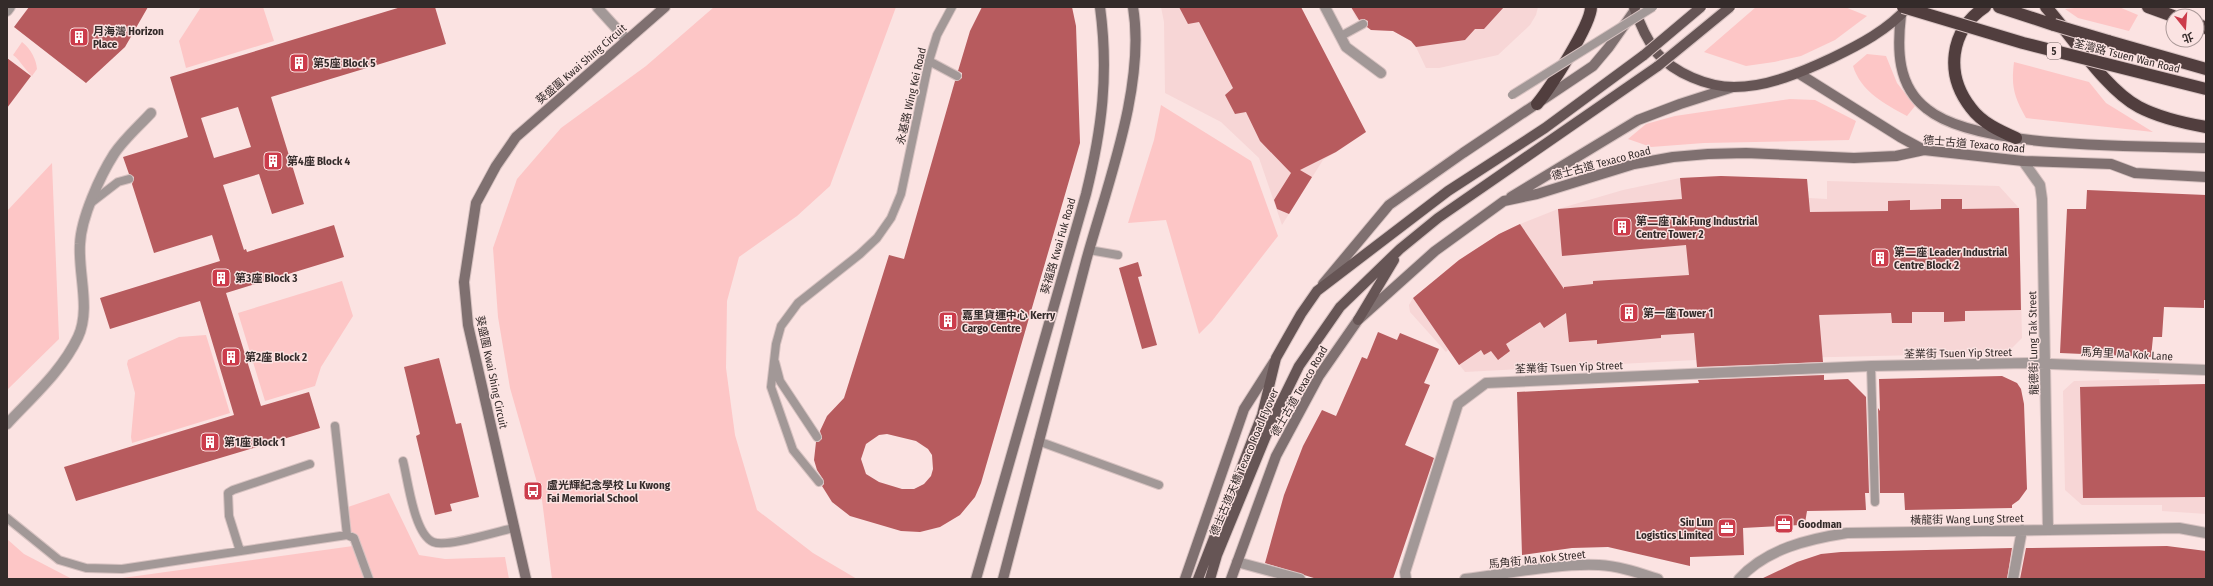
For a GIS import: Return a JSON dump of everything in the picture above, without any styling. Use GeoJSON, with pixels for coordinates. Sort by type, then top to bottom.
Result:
{"type":"FeatureCollection","features":[{"type":"Feature","properties":{"kind":"highway"},"geometry":{"type":"LineString","coordinates":[[1537,104],[1550,87],[1574,47],[1591,7]]}},
{"type":"Feature","properties":{"kind":"highway"},"geometry":{"type":"LineString","coordinates":[[1985,7],[1975,14],[1959,38],[1954,54],[1953,68],[1957,83],[1971,109],[1996,129],[2016,138]]}},
{"type":"Feature","properties":{"kind":"highway","name":"荃灣路 Tsuen Wan Road"},"geometry":{"type":"LineString","coordinates":[[1999,7],[2036,20],[2206,69]]}},
{"type":"Feature","properties":{"kind":"highway"},"geometry":{"type":"LineString","coordinates":[[2046,7],[2100,73],[2126,98],[2138,107],[2175,121],[2206,127]]}},
{"type":"Feature","properties":{"kind":"highway"},"geometry":{"type":"LineString","coordinates":[[2148,7],[2165,13]]}},
{"type":"Feature","properties":{"kind":"highway","name":"荃灣路 Tsuen Wan Road"},"geometry":{"type":"LineString","coordinates":[[1904,10],[2037,47],[2206,89]]}},
{"type":"Feature","properties":{"kind":"main road","name":"葵盛圍 Kwai Shing Circuit"},"geometry":{"type":"LineString","coordinates":[[526,579],[468,326],[464,282],[476,204],[496,166],[516,137],[665,7]]}},
{"type":"Feature","properties":{"kind":"main road","name":"葵福路 Kwai Fuk Road"},"geometry":{"type":"LineString","coordinates":[[976,579],[1086,194],[1097,148],[1105,75],[1100,7]]}},
{"type":"Feature","properties":{"kind":"main road"},"geometry":{"type":"LineString","coordinates":[[1003,579],[1038,441],[1123,128],[1136,43],[1133,7]]}},
{"type":"Feature","properties":{"kind":"main road"},"geometry":{"type":"LineString","coordinates":[[1317,291],[1448,191],[1545,128],[1644,54],[1701,7]]}},
{"type":"Feature","properties":{"kind":"main road"},"geometry":{"type":"LineString","coordinates":[[1358,320],[1400,249],[1438,218],[1658,66],[1730,7]]}},
{"type":"Feature","properties":{"kind":"main road"},"geometry":{"type":"LineString","coordinates":[[1186,579],[1244,409],[1276,358],[1301,314],[1317,291],[1390,205],[1463,153],[1593,66],[1609,46],[1634,8]]}},
{"type":"Feature","properties":{"kind":"main road"},"geometry":{"type":"LineString","coordinates":[[1634,8],[1648,38],[1658,54],[1677,69],[1694,78],[1707,83],[1733,87]]}},
{"type":"Feature","properties":{"kind":"main road"},"geometry":{"type":"LineString","coordinates":[[1504,202],[1638,120],[1680,104],[1733,87],[1761,84],[1798,73],[1855,47],[1881,31],[1904,10]]}},
{"type":"Feature","properties":{"kind":"main road","name":"德士古道 Texaco Road"},"geometry":{"type":"LineString","coordinates":[[1904,10],[1898,40],[1899,61],[1905,79],[1914,95],[1926,109],[1942,118],[1975,130],[2047,142],[2206,148]]}},
{"type":"Feature","properties":{"kind":"main road"},"geometry":{"type":"LineString","coordinates":[[1798,73],[1900,137],[1924,150]]}},
{"type":"Feature","properties":{"kind":"main road","name":"德士古道 Texaco Road"},"geometry":{"type":"LineString","coordinates":[[1232,579],[1276,456],[1319,376],[1358,320],[1435,251],[1504,202],[1537,194],[1634,164],[1673,157],[1746,153],[1854,158],[1896,156],[1924,150],[2023,161],[2111,164],[2135,173],[2206,177]]}},
{"type":"Feature","properties":{"kind":"main road","name":"德士古道天橋 Texaco Road Flyover"},"geometry":{"type":"LineString","coordinates":[[1210,579],[1260,449],[1299,366],[1340,307],[1400,249]]}},
{"type":"Feature","properties":{"kind":"main road","name":"德士古道天橋 Texaco Road Flyover"},"geometry":{"type":"LineString","coordinates":[[1198,579],[1262,415],[1276,358]]}},
{"type":"Feature","properties":{"kind":"street"},"geometry":{"type":"LineString","coordinates":[[7,11],[10,7]]}},
{"type":"Feature","properties":{"kind":"street"},"geometry":{"type":"LineString","coordinates":[[597,7],[627,40]]}},
{"type":"Feature","properties":{"kind":"street"},"geometry":{"type":"LineString","coordinates":[[1325,7],[1346,47],[1381,73]]}},
{"type":"Feature","properties":{"kind":"street"},"geometry":{"type":"LineString","coordinates":[[7,424],[62,365],[78,336],[84,313],[80,243],[84,222],[115,153],[151,113]]}},
{"type":"Feature","properties":{"kind":"street","name":"龍德街 Lung Tak Street"},"geometry":{"type":"LineString","coordinates":[[2023,161],[2040,185],[2042,199],[2048,530]]}},
{"type":"Feature","properties":{"kind":"street","name":"荃業街 Tsuen Yip Street"},"geometry":{"type":"LineString","coordinates":[[1406,579],[1405,572],[1458,404],[1486,383],[1871,366],[2046,363]]}},
{"type":"Feature","properties":{"kind":"street","name":"馬角里 Ma Kok Lane"},"geometry":{"type":"LineString","coordinates":[[2046,363],[2206,370]]}},
{"type":"Feature","properties":{"kind":"street","name":"橫龍街 Wang Lung Street"},"geometry":{"type":"LineString","coordinates":[[1739,579],[1767,558],[1794,544],[1847,533],[2179,528],[2206,533]]}},
{"type":"Feature","properties":{"kind":"street"},"geometry":{"type":"LineString","coordinates":[[2012,579],[2022,530]]}},
{"type":"Feature","properties":{"kind":"street"},"geometry":{"type":"LineString","coordinates":[[1237,562],[1300,579]]}},
{"type":"Feature","properties":{"kind":"street","name":"馬角街 Ma Kok Street"},"geometry":{"type":"LineString","coordinates":[[1465,579],[1578,565],[1600,565],[1622,568],[1658,579]]}},
{"type":"Feature","properties":{"kind":"lane","name":"永基路 Wing Kei Road"},"geometry":{"type":"LineString","coordinates":[[819,482],[793,450],[771,387],[776,344],[781,326],[798,304],[877,238],[890,218],[901,194],[929,61],[937,35],[952,7]]}},
{"type":"Feature","properties":{"kind":"lane"},"geometry":{"type":"LineString","coordinates":[[1512,95],[1653,7]]}},
{"type":"Feature","properties":{"kind":"lane"},"geometry":{"type":"LineString","coordinates":[[1341,36],[1363,24]]}},
{"type":"Feature","properties":{"kind":"lane"},"geometry":{"type":"LineString","coordinates":[[929,61],[957,76]]}},
{"type":"Feature","properties":{"kind":"lane"},"geometry":{"type":"LineString","coordinates":[[92,202],[118,182],[129,179]]}},
{"type":"Feature","properties":{"kind":"lane"},"geometry":{"type":"LineString","coordinates":[[1089,250],[1118,255]]}},
{"type":"Feature","properties":{"kind":"lane"},"geometry":{"type":"LineString","coordinates":[[774,361],[780,381],[817,437]]}},
{"type":"Feature","properties":{"kind":"lane"},"geometry":{"type":"LineString","coordinates":[[1871,366],[1875,502]]}},
{"type":"Feature","properties":{"kind":"lane"},"geometry":{"type":"LineString","coordinates":[[335,426],[346,535]]}},
{"type":"Feature","properties":{"kind":"lane"},"geometry":{"type":"LineString","coordinates":[[1038,441],[1159,485]]}},
{"type":"Feature","properties":{"kind":"lane"},"geometry":{"type":"LineString","coordinates":[[403,461],[419,524],[424,534],[434,542],[448,543],[514,528]]}},
{"type":"Feature","properties":{"kind":"lane"},"geometry":{"type":"LineString","coordinates":[[240,551],[229,516],[228,493],[310,464]]}},
{"type":"Feature","properties":{"kind":"lane"},"geometry":{"type":"LineString","coordinates":[[7,518],[59,560],[86,568],[122,569],[346,535],[354,538],[369,579]]}},
{"type":"Feature","properties":{"kind":"shaded area"},"geometry":{"type":"Polygon","coordinates":[[[201,7],[263,7],[274,41],[186,68],[179,41],[201,7]]]}},
{"type":"Feature","properties":{"kind":"shaded area"},"geometry":{"type":"Polygon","coordinates":[[[714,7],[896,7],[830,186],[797,216],[739,257],[727,301],[726,368],[735,435],[757,510],[813,553],[857,579],[552,579],[542,500],[510,388],[498,317],[493,248],[517,179],[561,128],[646,66],[714,7]]]}},
{"type":"Feature","properties":{"kind":"shaded area"},"geometry":{"type":"Polygon","coordinates":[[[1161,7],[1301,7],[1336,152],[1323,160],[1282,225],[1259,158],[1221,122],[1165,93],[1164,22],[1161,7]]]}},
{"type":"Feature","properties":{"kind":"shaded area"},"geometry":{"type":"Polygon","coordinates":[[[1351,7],[1538,7],[1536,15],[1530,25],[1498,55],[1439,68],[1426,68],[1416,47],[1411,41],[1393,31],[1371,30],[1356,18],[1351,7]]]}},
{"type":"Feature","properties":{"kind":"shaded area"},"geometry":{"type":"Polygon","coordinates":[[[1756,7],[1845,7],[1867,16],[1835,40],[1801,56],[1774,62],[1746,66],[1704,52],[1756,7]]]}},
{"type":"Feature","properties":{"kind":"shaded area"},"geometry":{"type":"Polygon","coordinates":[[[2084,7],[2119,7],[2138,15],[2129,31],[2078,18],[2065,9],[2084,7]]]}},
{"type":"Feature","properties":{"kind":"shaded area"},"geometry":{"type":"Polygon","coordinates":[[[22,42],[30,51],[36,62],[37,69],[32,76],[13,55],[22,42]]]}},
{"type":"Feature","properties":{"kind":"shaded area"},"geometry":{"type":"Polygon","coordinates":[[[1867,54],[1886,56],[1897,83],[1915,106],[1907,116],[1882,102],[1862,83],[1853,66],[1867,54]]]}},
{"type":"Feature","properties":{"kind":"shaded area"},"geometry":{"type":"Polygon","coordinates":[[[2014,62],[2089,82],[2106,103],[2153,132],[2026,118],[2014,91],[2014,62]]]}},
{"type":"Feature","properties":{"kind":"shaded area"},"geometry":{"type":"Polygon","coordinates":[[[1790,99],[1815,100],[1856,121],[1849,140],[1704,143],[1651,147],[1628,139],[1646,124],[1675,116],[1790,99]]]}},
{"type":"Feature","properties":{"kind":"shaded area"},"geometry":{"type":"Polygon","coordinates":[[[1161,105],[1251,161],[1278,236],[1212,321],[1199,334],[1166,220],[1128,223],[1154,140],[1161,105]]]}},
{"type":"Feature","properties":{"kind":"shaded area"},"geometry":{"type":"Polygon","coordinates":[[[52,163],[59,339],[7,390],[7,211],[52,163]]]}},
{"type":"Feature","properties":{"kind":"shaded area"},"geometry":{"type":"Polygon","coordinates":[[[1719,176],[1807,179],[1809,198],[1827,199],[1827,181],[1999,186],[2019,208],[2022,338],[2007,353],[1696,360],[1465,372],[1448,350],[1446,352],[1410,312],[1409,305],[1413,298],[1459,260],[1499,234],[1520,224],[1558,209],[1623,190],[1680,178],[1719,176]]]}},
{"type":"Feature","properties":{"kind":"shaded area"},"geometry":{"type":"Polygon","coordinates":[[[342,281],[353,316],[321,367],[315,386],[265,401],[238,313],[342,281]]]}},
{"type":"Feature","properties":{"kind":"shaded area"},"geometry":{"type":"Polygon","coordinates":[[[206,335],[230,413],[132,443],[131,437],[135,393],[127,364],[128,360],[179,337],[206,335]]]}},
{"type":"Feature","properties":{"kind":"shaded area"},"geometry":{"type":"Polygon","coordinates":[[[2159,379],[2160,385],[2206,384],[2206,514],[2162,511],[2162,505],[2082,505],[2065,490],[2063,391],[2074,381],[2159,379]]]}},
{"type":"Feature","properties":{"kind":"shaded area"},"geometry":{"type":"Polygon","coordinates":[[[389,493],[419,555],[445,559],[505,557],[509,579],[115,579],[353,546],[348,507],[389,493]]]}},
{"type":"Feature","properties":{"kind":"shaded area"},"geometry":{"type":"Polygon","coordinates":[[[7,539],[24,554],[72,579],[7,579],[7,539]]]}},
{"type":"Feature","properties":{"kind":"building","name":"月海灣 Horizon Place"},"geometry":{"type":"Polygon","coordinates":[[[29,7],[148,7],[125,47],[86,83],[14,27],[29,7]]]}},
{"type":"Feature","properties":{"kind":"building"},"geometry":{"type":"Polygon","coordinates":[[[401,7],[435,7],[446,44],[271,97],[304,204],[272,214],[259,174],[223,185],[244,250],[246,249],[247,252],[334,225],[344,257],[226,293],[261,406],[309,392],[320,428],[76,501],[64,467],[234,415],[200,301],[110,329],[100,298],[220,261],[212,235],[154,253],[132,184],[134,177],[129,174],[123,157],[188,137],[170,77],[401,7]],[[238,107],[201,118],[214,158],[251,147],[238,107]]]}},
{"type":"Feature","properties":{"kind":"building","name":"嘉里貨運中心 Kerry Cargo Centre"},"geometry":{"type":"Polygon","coordinates":[[[982,7],[1072,7],[1076,26],[1080,143],[981,483],[975,497],[960,515],[940,527],[920,532],[901,531],[850,516],[832,502],[822,486],[824,484],[823,479],[817,470],[814,460],[816,442],[822,439],[820,431],[827,416],[844,398],[889,255],[904,259],[955,81],[962,78],[962,73],[958,71],[970,31],[982,7]],[[887,434],[879,435],[866,444],[861,459],[866,474],[879,482],[902,489],[914,489],[924,484],[931,476],[933,469],[932,455],[928,449],[916,441],[887,434]]]}},
{"type":"Feature","properties":{"kind":"building"},"geometry":{"type":"Polygon","coordinates":[[[1179,7],[1301,7],[1366,132],[1336,152],[1300,170],[1312,177],[1289,214],[1277,209],[1274,200],[1291,173],[1260,141],[1246,112],[1235,114],[1225,95],[1233,88],[1199,22],[1188,24],[1179,7]]]}},
{"type":"Feature","properties":{"kind":"building"},"geometry":{"type":"Polygon","coordinates":[[[1351,7],[1504,7],[1484,29],[1475,29],[1465,40],[1416,47],[1411,41],[1393,31],[1371,30],[1367,27],[1368,21],[1364,19],[1359,20],[1351,7]]]}},
{"type":"Feature","properties":{"kind":"building"},"geometry":{"type":"Polygon","coordinates":[[[7,58],[31,76],[7,108],[7,58]]]}},
{"type":"Feature","properties":{"kind":"building"},"geometry":{"type":"Polygon","coordinates":[[[1721,176],[1807,179],[1810,212],[1888,211],[1888,201],[1910,200],[1910,210],[1941,209],[1941,199],[1962,199],[1962,209],[2019,208],[2021,310],[1965,311],[1965,321],[1944,322],[1944,312],[1912,312],[1912,323],[1892,323],[1891,313],[1819,315],[1823,362],[1697,367],[1694,333],[1661,335],[1661,338],[1597,344],[1597,340],[1569,342],[1566,313],[1544,328],[1540,322],[1506,344],[1510,351],[1498,360],[1491,351],[1484,355],[1481,350],[1459,365],[1413,298],[1459,260],[1499,234],[1520,224],[1564,289],[1564,287],[1593,284],[1593,281],[1689,275],[1686,245],[1562,256],[1558,209],[1682,199],[1680,178],[1721,176]]]}},
{"type":"Feature","properties":{"kind":"building"},"geometry":{"type":"Polygon","coordinates":[[[2087,190],[2206,195],[2206,300],[2204,300],[2204,308],[2164,307],[2162,337],[2153,337],[2151,357],[2060,353],[2067,209],[2086,209],[2087,190]]]}},
{"type":"Feature","properties":{"kind":"building"},"geometry":{"type":"Polygon","coordinates":[[[1138,262],[1142,276],[1138,277],[1157,345],[1142,349],[1119,268],[1138,262]]]}},
{"type":"Feature","properties":{"kind":"building"},"geometry":{"type":"Polygon","coordinates":[[[1378,332],[1397,340],[1400,333],[1439,349],[1424,383],[1430,385],[1405,445],[1434,458],[1393,579],[1317,579],[1265,563],[1284,495],[1303,446],[1322,410],[1336,416],[1362,357],[1367,359],[1378,332]]]}},
{"type":"Feature","properties":{"kind":"building"},"geometry":{"type":"Polygon","coordinates":[[[439,358],[456,424],[461,423],[479,497],[450,504],[452,511],[435,515],[416,436],[420,434],[404,367],[439,358]]]}},
{"type":"Feature","properties":{"kind":"building"},"geometry":{"type":"Polygon","coordinates":[[[1824,375],[1824,380],[1848,379],[1866,397],[1869,493],[1865,493],[1866,510],[1807,511],[1805,523],[1800,525],[1743,528],[1744,555],[1690,557],[1690,566],[1608,547],[1572,548],[1522,555],[1517,392],[1699,383],[1698,380],[1824,375]]]}},
{"type":"Feature","properties":{"kind":"building"},"geometry":{"type":"Polygon","coordinates":[[[2002,376],[2017,383],[2021,389],[2024,404],[2027,489],[2019,500],[2012,505],[2012,508],[1905,510],[1904,493],[1880,493],[1878,408],[1880,411],[1879,379],[2002,376]]]}},
{"type":"Feature","properties":{"kind":"building"},"geometry":{"type":"Polygon","coordinates":[[[2206,384],[2206,497],[2083,498],[2080,387],[2206,384]]]}},
{"type":"Feature","properties":{"kind":"building"},"geometry":{"type":"Polygon","coordinates":[[[2167,546],[2206,551],[2206,579],[2020,579],[2026,548],[2167,546]]]}},
{"type":"Feature","properties":{"kind":"building"},"geometry":{"type":"Polygon","coordinates":[[[2012,548],[2007,579],[1761,579],[1797,562],[1821,554],[1841,552],[2012,548]]]}},
{"type":"Feature","properties":{"kind":"place","name":"月海灣 Horizon Place"},"geometry":{"type":"Point","coordinates":[79,37]}},
{"type":"Feature","properties":{"kind":"place","name":"第5座 Block 5"},"geometry":{"type":"Point","coordinates":[299,63]}},
{"type":"Feature","properties":{"kind":"place","name":"第4座 Block 4"},"geometry":{"type":"Point","coordinates":[273,161]}},
{"type":"Feature","properties":{"kind":"place","name":"第二座 Tak Fung Industrial Centre Tower 2"},"geometry":{"type":"Point","coordinates":[1622,227]}},
{"type":"Feature","properties":{"kind":"place","name":"第二座 Leader Industrial Centre Block 2"},"geometry":{"type":"Point","coordinates":[1880,258]}},
{"type":"Feature","properties":{"kind":"place","name":"第3座 Block 3"},"geometry":{"type":"Point","coordinates":[221,278]}},
{"type":"Feature","properties":{"kind":"place","name":"第一座 Tower 1"},"geometry":{"type":"Point","coordinates":[1629,313]}},
{"type":"Feature","properties":{"kind":"place","name":"嘉里貨運中心 Kerry Cargo Centre"},"geometry":{"type":"Point","coordinates":[948,321]}},
{"type":"Feature","properties":{"kind":"place","name":"第2座 Block 2"},"geometry":{"type":"Point","coordinates":[231,357]}},
{"type":"Feature","properties":{"kind":"place","name":"第1座 Block 1"},"geometry":{"type":"Point","coordinates":[210,442]}},
{"type":"Feature","properties":{"kind":"place","name":"盧光輝紀念學校 Lu Kwong Fai Memorial School"},"geometry":{"type":"Point","coordinates":[533,491]}},
{"type":"Feature","properties":{"kind":"place","name":"Goodman"},"geometry":{"type":"Point","coordinates":[1784,524]}},
{"type":"Feature","properties":{"kind":"place","name":"Siu Lun Logistics Limited"},"geometry":{"type":"Point","coordinates":[1727,528]}}]}
